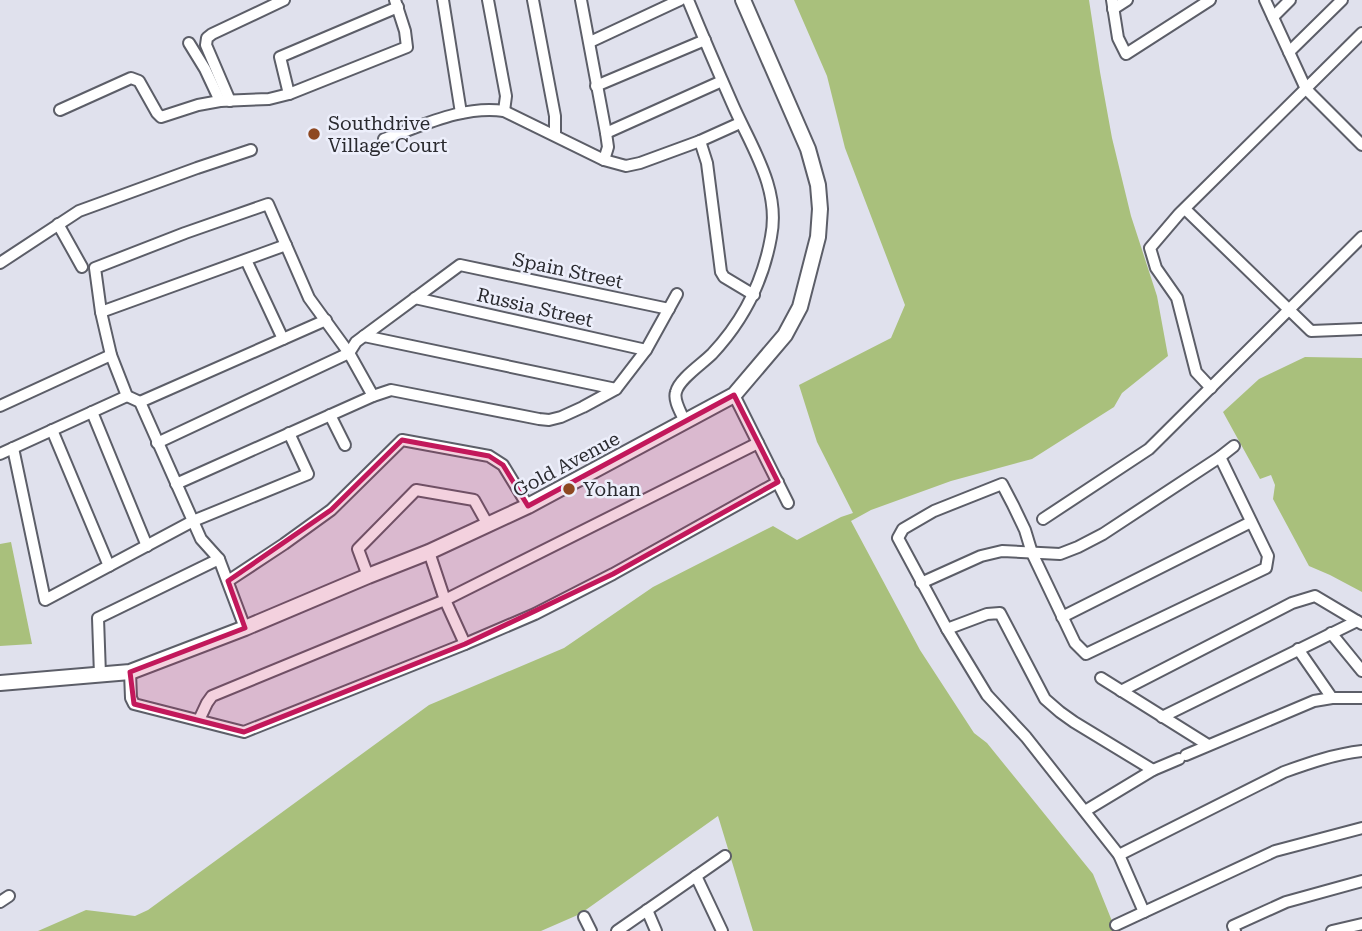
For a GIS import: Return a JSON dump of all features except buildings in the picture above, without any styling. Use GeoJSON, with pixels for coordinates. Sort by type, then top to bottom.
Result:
{"type":"FeatureCollection","features":[{"type":"Feature","properties":{"kind":"street"},"geometry":{"type":"LineString","coordinates":[[225,101],[206,45],[207,38],[284,0]]}},
{"type":"Feature","properties":{"kind":"street"},"geometry":{"type":"LineString","coordinates":[[443,0],[461,113]]}},
{"type":"Feature","properties":{"kind":"street"},"geometry":{"type":"LineString","coordinates":[[488,0],[506,96],[504,111]]}},
{"type":"Feature","properties":{"kind":"street"},"geometry":{"type":"LineString","coordinates":[[533,0],[555,116],[555,135]]}},
{"type":"Feature","properties":{"kind":"street"},"geometry":{"type":"LineString","coordinates":[[581,0],[606,133],[608,147],[604,160]]}},
{"type":"Feature","properties":{"kind":"street"},"geometry":{"type":"LineString","coordinates":[[590,42],[680,0]]}},
{"type":"Feature","properties":{"kind":"street"},"geometry":{"type":"LineString","coordinates":[[685,422],[676,391],[712,353],[742,316],[754,295],[772,235],[773,209],[765,171],[740,123],[688,0]]}},
{"type":"Feature","properties":{"kind":"street","name":"Gold Avenue"},"geometry":{"type":"LineString","coordinates":[[0,683],[130,672],[245,628],[429,552],[528,506],[734,395],[785,335],[800,307],[818,237],[820,209],[818,186],[808,149],[743,0]]}},
{"type":"Feature","properties":{"kind":"street"},"geometry":{"type":"LineString","coordinates":[[1127,0],[1113,4],[1118,38],[1126,54],[1210,0]]}},
{"type":"Feature","properties":{"kind":"street"},"geometry":{"type":"LineString","coordinates":[[1265,0],[1306,89],[1362,145]]}},
{"type":"Feature","properties":{"kind":"street"},"geometry":{"type":"LineString","coordinates":[[1273,17],[1290,0]]}},
{"type":"Feature","properties":{"kind":"street"},"geometry":{"type":"LineString","coordinates":[[1289,52],[1342,0]]}},
{"type":"Feature","properties":{"kind":"street"},"geometry":{"type":"LineString","coordinates":[[60,110],[131,78],[139,81],[161,117],[198,105],[269,99],[289,94],[407,47],[396,4],[280,57],[289,94]]}},
{"type":"Feature","properties":{"kind":"street"},"geometry":{"type":"LineString","coordinates":[[1211,388],[1196,372],[1177,298],[1156,268],[1150,251],[1151,245],[1362,33]]}},
{"type":"Feature","properties":{"kind":"street"},"geometry":{"type":"LineString","coordinates":[[596,86],[705,40]]}},
{"type":"Feature","properties":{"kind":"street"},"geometry":{"type":"LineString","coordinates":[[189,43],[225,101]]}},
{"type":"Feature","properties":{"kind":"street"},"geometry":{"type":"LineString","coordinates":[[606,133],[722,81]]}},
{"type":"Feature","properties":{"kind":"street"},"geometry":{"type":"LineString","coordinates":[[384,139],[461,113],[504,111],[604,160],[626,166],[700,141],[740,123]]}},
{"type":"Feature","properties":{"kind":"street"},"geometry":{"type":"LineString","coordinates":[[700,141],[707,163],[721,272],[729,281],[754,295]]}},
{"type":"Feature","properties":{"kind":"street"},"geometry":{"type":"LineString","coordinates":[[0,262],[79,211],[251,150]]}},
{"type":"Feature","properties":{"kind":"street"},"geometry":{"type":"LineString","coordinates":[[245,628],[219,559],[201,539],[140,402],[127,396],[111,355],[95,268],[268,204],[309,298],[349,353],[373,396]]}},
{"type":"Feature","properties":{"kind":"street"},"geometry":{"type":"LineString","coordinates":[[1185,209],[1311,331],[1362,328]]}},
{"type":"Feature","properties":{"kind":"street"},"geometry":{"type":"LineString","coordinates":[[58,224],[82,267]]}},
{"type":"Feature","properties":{"kind":"street"},"geometry":{"type":"LineString","coordinates":[[1043,519],[1149,449],[1362,237]]}},
{"type":"Feature","properties":{"kind":"street"},"geometry":{"type":"LineString","coordinates":[[101,312],[286,245]]}},
{"type":"Feature","properties":{"kind":"street"},"geometry":{"type":"LineString","coordinates":[[246,260],[283,339]]}},
{"type":"Feature","properties":{"kind":"street","name":"Spain Street"},"geometry":{"type":"LineString","coordinates":[[415,298],[460,265],[668,309]]}},
{"type":"Feature","properties":{"kind":"street"},"geometry":{"type":"LineString","coordinates":[[176,484],[391,390],[550,420],[583,407],[616,389],[646,350],[677,294]]}},
{"type":"Feature","properties":{"kind":"street"},"geometry":{"type":"LineString","coordinates":[[157,443],[349,353],[363,336],[415,298]]}},
{"type":"Feature","properties":{"kind":"street","name":"Russia Street"},"geometry":{"type":"LineString","coordinates":[[415,298],[646,350]]}},
{"type":"Feature","properties":{"kind":"street"},"geometry":{"type":"LineString","coordinates":[[140,402],[326,320]]}},
{"type":"Feature","properties":{"kind":"street"},"geometry":{"type":"LineString","coordinates":[[363,336],[616,389]]}},
{"type":"Feature","properties":{"kind":"street"},"geometry":{"type":"LineString","coordinates":[[2,401],[111,355]]}},
{"type":"Feature","properties":{"kind":"street"},"geometry":{"type":"LineString","coordinates":[[734,395],[788,503]]}},
{"type":"Feature","properties":{"kind":"street"},"geometry":{"type":"LineString","coordinates":[[0,454],[127,396]]}},
{"type":"Feature","properties":{"kind":"street"},"geometry":{"type":"LineString","coordinates":[[92,412],[147,546]]}},
{"type":"Feature","properties":{"kind":"street"},"geometry":{"type":"LineString","coordinates":[[330,415],[345,444]]}},
{"type":"Feature","properties":{"kind":"street"},"geometry":{"type":"LineString","coordinates":[[52,430],[109,566]]}},
{"type":"Feature","properties":{"kind":"street"},"geometry":{"type":"LineString","coordinates":[[13,448],[45,600],[193,521],[308,474],[289,433]]}},
{"type":"Feature","properties":{"kind":"street"},"geometry":{"type":"LineString","coordinates":[[228,581],[331,510],[402,440],[489,456],[503,465],[528,506]]}},
{"type":"Feature","properties":{"kind":"street"},"geometry":{"type":"LineString","coordinates":[[199,720],[209,699],[221,692],[446,600],[758,443]]}},
{"type":"Feature","properties":{"kind":"street"},"geometry":{"type":"LineString","coordinates":[[921,583],[981,556],[1002,551],[1060,554],[1078,547],[1103,534],[1234,446]]}},
{"type":"Feature","properties":{"kind":"street"},"geometry":{"type":"LineString","coordinates":[[1144,912],[1119,855],[1026,737],[987,695],[947,629],[898,538],[902,529],[934,511],[1002,484],[1062,617],[1075,643],[1086,654],[1266,568],[1268,556],[1220,457]]}},
{"type":"Feature","properties":{"kind":"street"},"geometry":{"type":"LineString","coordinates":[[130,672],[131,698],[134,705],[244,732],[535,614],[778,482]]}},
{"type":"Feature","properties":{"kind":"street"},"geometry":{"type":"LineString","coordinates":[[368,576],[358,549],[416,490],[474,500],[488,525]]}},
{"type":"Feature","properties":{"kind":"street"},"geometry":{"type":"LineString","coordinates":[[1062,617],[1251,522]]}},
{"type":"Feature","properties":{"kind":"street"},"geometry":{"type":"LineString","coordinates":[[429,552],[446,600],[466,644]]}},
{"type":"Feature","properties":{"kind":"street"},"geometry":{"type":"LineString","coordinates":[[100,675],[98,618],[219,559]]}},
{"type":"Feature","properties":{"kind":"street"},"geometry":{"type":"LineString","coordinates":[[1121,691],[1292,603],[1315,596],[1359,623]]}},
{"type":"Feature","properties":{"kind":"street"},"geometry":{"type":"LineString","coordinates":[[947,629],[987,614],[1000,613],[1045,699],[1074,722],[1153,770]]}},
{"type":"Feature","properties":{"kind":"street"},"geometry":{"type":"LineString","coordinates":[[1163,717],[1297,649],[1359,623]]}},
{"type":"Feature","properties":{"kind":"street"},"geometry":{"type":"LineString","coordinates":[[1331,633],[1362,670]]}},
{"type":"Feature","properties":{"kind":"street"},"geometry":{"type":"LineString","coordinates":[[1297,649],[1332,698]]}},
{"type":"Feature","properties":{"kind":"street"},"geometry":{"type":"LineString","coordinates":[[1101,678],[1208,746]]}},
{"type":"Feature","properties":{"kind":"street"},"geometry":{"type":"LineString","coordinates":[[1085,811],[1153,770],[1314,701],[1362,698]]}},
{"type":"Feature","properties":{"kind":"street"},"geometry":{"type":"LineString","coordinates":[[1119,855],[1284,772],[1348,752],[1362,751]]}},
{"type":"Feature","properties":{"kind":"street"},"geometry":{"type":"LineString","coordinates":[[1116,925],[1275,851],[1362,828]]}},
{"type":"Feature","properties":{"kind":"street"},"geometry":{"type":"LineString","coordinates":[[617,931],[725,856]]}},
{"type":"Feature","properties":{"kind":"street"},"geometry":{"type":"LineString","coordinates":[[696,876],[722,931]]}},
{"type":"Feature","properties":{"kind":"street"},"geometry":{"type":"LineString","coordinates":[[1235,931],[1233,926],[1286,902],[1362,881]]}},
{"type":"Feature","properties":{"kind":"street"},"geometry":{"type":"LineString","coordinates":[[647,910],[656,931]]}},
{"type":"Feature","properties":{"kind":"street"},"geometry":{"type":"LineString","coordinates":[[584,917],[591,931]]}},
{"type":"Feature","properties":{"kind":"street"},"geometry":{"type":"LineString","coordinates":[[1332,931],[1362,924]]}},
{"type":"Feature","properties":{"kind":"highlighted area"},"geometry":{"type":"Polygon","coordinates":[[[734,395],[778,482],[613,574],[465,644],[244,732],[134,704],[130,672],[245,628],[228,581],[331,510],[402,440],[489,456],[503,465],[528,506],[734,395]]]}},
{"type":"Feature","properties":{"kind":"green space"},"geometry":{"type":"Polygon","coordinates":[[[794,0],[1089,0],[1112,138],[1131,216],[1157,296],[1168,356],[1122,393],[1114,407],[1032,459],[951,481],[871,510],[851,521],[920,650],[974,733],[987,743],[1093,874],[1116,931],[753,931],[718,816],[580,914],[541,931],[38,931],[86,910],[135,916],[148,910],[429,705],[564,648],[653,587],[773,526],[797,540],[853,513],[817,442],[799,385],[891,338],[905,305],[845,148],[827,76],[794,0]]]}},
{"type":"Feature","properties":{"kind":"green space"},"geometry":{"type":"Polygon","coordinates":[[[1305,357],[1362,358],[1362,592],[1309,566],[1273,499],[1275,485],[1271,475],[1260,479],[1223,412],[1259,379],[1305,357]]]}},
{"type":"Feature","properties":{"kind":"green space"},"geometry":{"type":"Polygon","coordinates":[[[11,542],[32,644],[0,646],[0,544],[11,542]]]}},
{"type":"Feature","properties":{"kind":"place","name":"Southdrive Village Court"},"geometry":{"type":"Point","coordinates":[314,134]}},
{"type":"Feature","properties":{"kind":"place","name":"Yohan"},"geometry":{"type":"Point","coordinates":[569,489]}}]}
